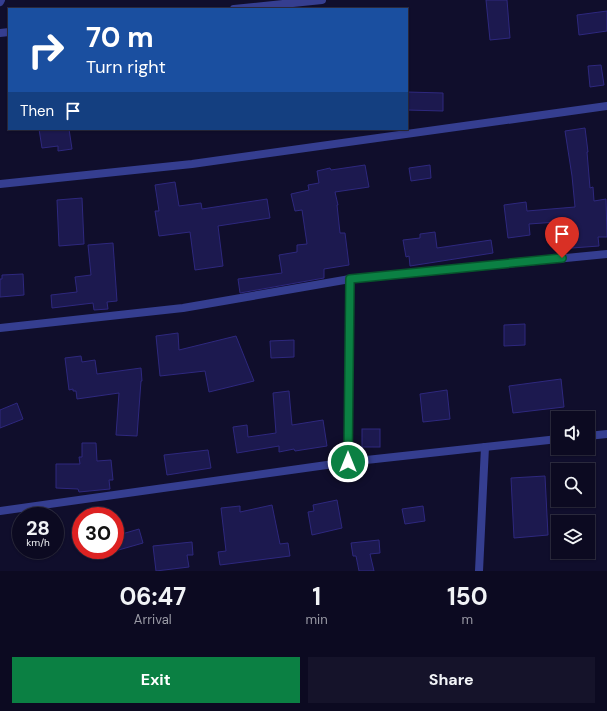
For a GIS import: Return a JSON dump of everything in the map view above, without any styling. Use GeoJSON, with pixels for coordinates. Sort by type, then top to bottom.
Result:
{"type":"FeatureCollection","features":[{"type":"Feature","properties":{"kind":"street"},"geometry":{"type":"LineString","coordinates":[[244,8],[322,0]]}},
{"type":"Feature","properties":{"kind":"street"},"geometry":{"type":"LineString","coordinates":[[0,184],[192,164],[607,106]]}},
{"type":"Feature","properties":{"kind":"street"},"geometry":{"type":"LineString","coordinates":[[0,328],[183,308],[350,279],[607,254]]}},
{"type":"Feature","properties":{"kind":"street"},"geometry":{"type":"LineString","coordinates":[[348,462],[350,279]]}},
{"type":"Feature","properties":{"kind":"street"},"geometry":{"type":"LineString","coordinates":[[595,435],[607,434]]}},
{"type":"Feature","properties":{"kind":"street"},"geometry":{"type":"LineString","coordinates":[[0,511],[348,462],[551,440]]}},
{"type":"Feature","properties":{"kind":"street"},"geometry":{"type":"LineString","coordinates":[[479,571],[486,447]]}},
{"type":"Feature","properties":{"kind":"building"},"geometry":{"type":"Polygon","coordinates":[[[486,0],[507,0],[510,38],[490,40],[486,0]]]}},
{"type":"Feature","properties":{"kind":"building"},"geometry":{"type":"Polygon","coordinates":[[[607,11],[607,31],[579,35],[577,15],[607,11]]]}},
{"type":"Feature","properties":{"kind":"building"},"geometry":{"type":"Polygon","coordinates":[[[601,65],[604,85],[590,87],[588,66],[601,65]]]}},
{"type":"Feature","properties":{"kind":"building"},"geometry":{"type":"Polygon","coordinates":[[[408,92],[443,93],[443,111],[408,110],[408,92]]]}},
{"type":"Feature","properties":{"kind":"building"},"geometry":{"type":"Polygon","coordinates":[[[585,128],[590,188],[593,187],[594,201],[606,199],[607,237],[598,237],[599,246],[558,249],[557,222],[529,224],[530,235],[508,238],[504,205],[526,202],[527,211],[575,207],[565,131],[585,128]]]}},
{"type":"Feature","properties":{"kind":"building"},"geometry":{"type":"Polygon","coordinates":[[[39,130],[69,130],[72,149],[58,151],[58,146],[42,148],[39,130]]]}},
{"type":"Feature","properties":{"kind":"building"},"geometry":{"type":"Polygon","coordinates":[[[365,165],[369,187],[335,192],[338,205],[340,233],[345,233],[349,265],[324,269],[324,278],[240,293],[238,279],[282,273],[279,255],[297,252],[297,245],[307,244],[302,210],[295,211],[291,194],[309,190],[308,185],[319,183],[317,171],[330,168],[331,170],[365,165]]]}},
{"type":"Feature","properties":{"kind":"building"},"geometry":{"type":"Polygon","coordinates":[[[430,165],[431,178],[411,181],[409,168],[430,165]]]}},
{"type":"Feature","properties":{"kind":"building"},"geometry":{"type":"Polygon","coordinates":[[[175,182],[179,206],[201,203],[202,209],[267,199],[270,218],[218,226],[223,266],[195,270],[190,232],[159,236],[155,211],[159,211],[155,185],[175,182]]]}},
{"type":"Feature","properties":{"kind":"building"},"geometry":{"type":"Polygon","coordinates":[[[82,198],[84,244],[59,246],[57,200],[82,198]]]}},
{"type":"Feature","properties":{"kind":"building"},"geometry":{"type":"Polygon","coordinates":[[[435,232],[437,248],[491,240],[493,253],[410,266],[409,256],[406,257],[403,240],[420,238],[420,234],[435,232]]]}},
{"type":"Feature","properties":{"kind":"building"},"geometry":{"type":"Polygon","coordinates":[[[113,243],[117,301],[107,302],[108,309],[94,310],[93,303],[52,308],[51,295],[77,292],[75,277],[91,275],[88,245],[113,243]]]}},
{"type":"Feature","properties":{"kind":"building"},"geometry":{"type":"Polygon","coordinates":[[[23,274],[24,295],[0,297],[0,279],[2,279],[2,275],[23,274]]]}},
{"type":"Feature","properties":{"kind":"building"},"geometry":{"type":"Polygon","coordinates":[[[525,324],[525,345],[504,346],[504,325],[525,324]]]}},
{"type":"Feature","properties":{"kind":"building"},"geometry":{"type":"Polygon","coordinates":[[[178,333],[179,350],[236,336],[254,381],[209,392],[205,371],[160,376],[156,336],[178,333]]]}},
{"type":"Feature","properties":{"kind":"building"},"geometry":{"type":"Polygon","coordinates":[[[294,340],[294,357],[271,358],[270,341],[294,340]]]}},
{"type":"Feature","properties":{"kind":"building"},"geometry":{"type":"Polygon","coordinates":[[[81,356],[82,362],[95,360],[97,374],[141,368],[142,381],[137,436],[116,435],[119,393],[77,399],[76,391],[73,391],[73,389],[69,390],[65,358],[81,356]]]}},
{"type":"Feature","properties":{"kind":"building"},"geometry":{"type":"Polygon","coordinates":[[[561,379],[564,407],[513,413],[509,386],[561,379]]]}},
{"type":"Feature","properties":{"kind":"building"},"geometry":{"type":"Polygon","coordinates":[[[447,390],[450,419],[423,422],[420,394],[447,390]]]}},
{"type":"Feature","properties":{"kind":"building"},"geometry":{"type":"Polygon","coordinates":[[[289,391],[292,425],[323,420],[327,446],[279,452],[279,446],[237,453],[233,427],[247,425],[248,437],[276,433],[273,393],[289,391]]]}},
{"type":"Feature","properties":{"kind":"building"},"geometry":{"type":"Polygon","coordinates":[[[17,403],[23,419],[0,428],[0,410],[17,403]]]}},
{"type":"Feature","properties":{"kind":"building"},"geometry":{"type":"Polygon","coordinates":[[[362,429],[380,429],[380,447],[362,447],[362,429]]]}},
{"type":"Feature","properties":{"kind":"building"},"geometry":{"type":"Polygon","coordinates":[[[82,443],[96,443],[97,461],[111,460],[113,480],[109,480],[110,489],[79,492],[78,489],[56,488],[56,464],[80,464],[79,457],[82,457],[82,443]]]}},
{"type":"Feature","properties":{"kind":"building"},"geometry":{"type":"Polygon","coordinates":[[[208,450],[211,468],[167,475],[164,455],[208,450]]]}},
{"type":"Feature","properties":{"kind":"building"},"geometry":{"type":"Polygon","coordinates":[[[545,476],[548,535],[514,538],[511,478],[545,476]]]}},
{"type":"Feature","properties":{"kind":"building"},"geometry":{"type":"Polygon","coordinates":[[[337,500],[342,528],[312,535],[308,512],[314,511],[313,505],[337,500]]]}},
{"type":"Feature","properties":{"kind":"building"},"geometry":{"type":"Polygon","coordinates":[[[272,505],[280,544],[288,543],[290,556],[220,565],[218,552],[226,551],[221,508],[240,506],[240,512],[272,505]]]}},
{"type":"Feature","properties":{"kind":"building"},"geometry":{"type":"Polygon","coordinates":[[[423,506],[425,521],[405,524],[402,509],[423,506]]]}},
{"type":"Feature","properties":{"kind":"building"},"geometry":{"type":"Polygon","coordinates":[[[139,529],[143,543],[124,548],[124,533],[139,529]]]}},
{"type":"Feature","properties":{"kind":"building"},"geometry":{"type":"Polygon","coordinates":[[[379,540],[380,553],[370,554],[374,571],[359,571],[356,556],[353,556],[351,543],[379,540]]]}},
{"type":"Feature","properties":{"kind":"building"},"geometry":{"type":"Polygon","coordinates":[[[192,542],[193,555],[187,555],[189,567],[156,571],[153,546],[192,542]]]}},
{"type":"Feature","properties":{"kind":"route"},"geometry":{"type":"LineString","coordinates":[[348,462],[350,279],[562,258]]}}]}
